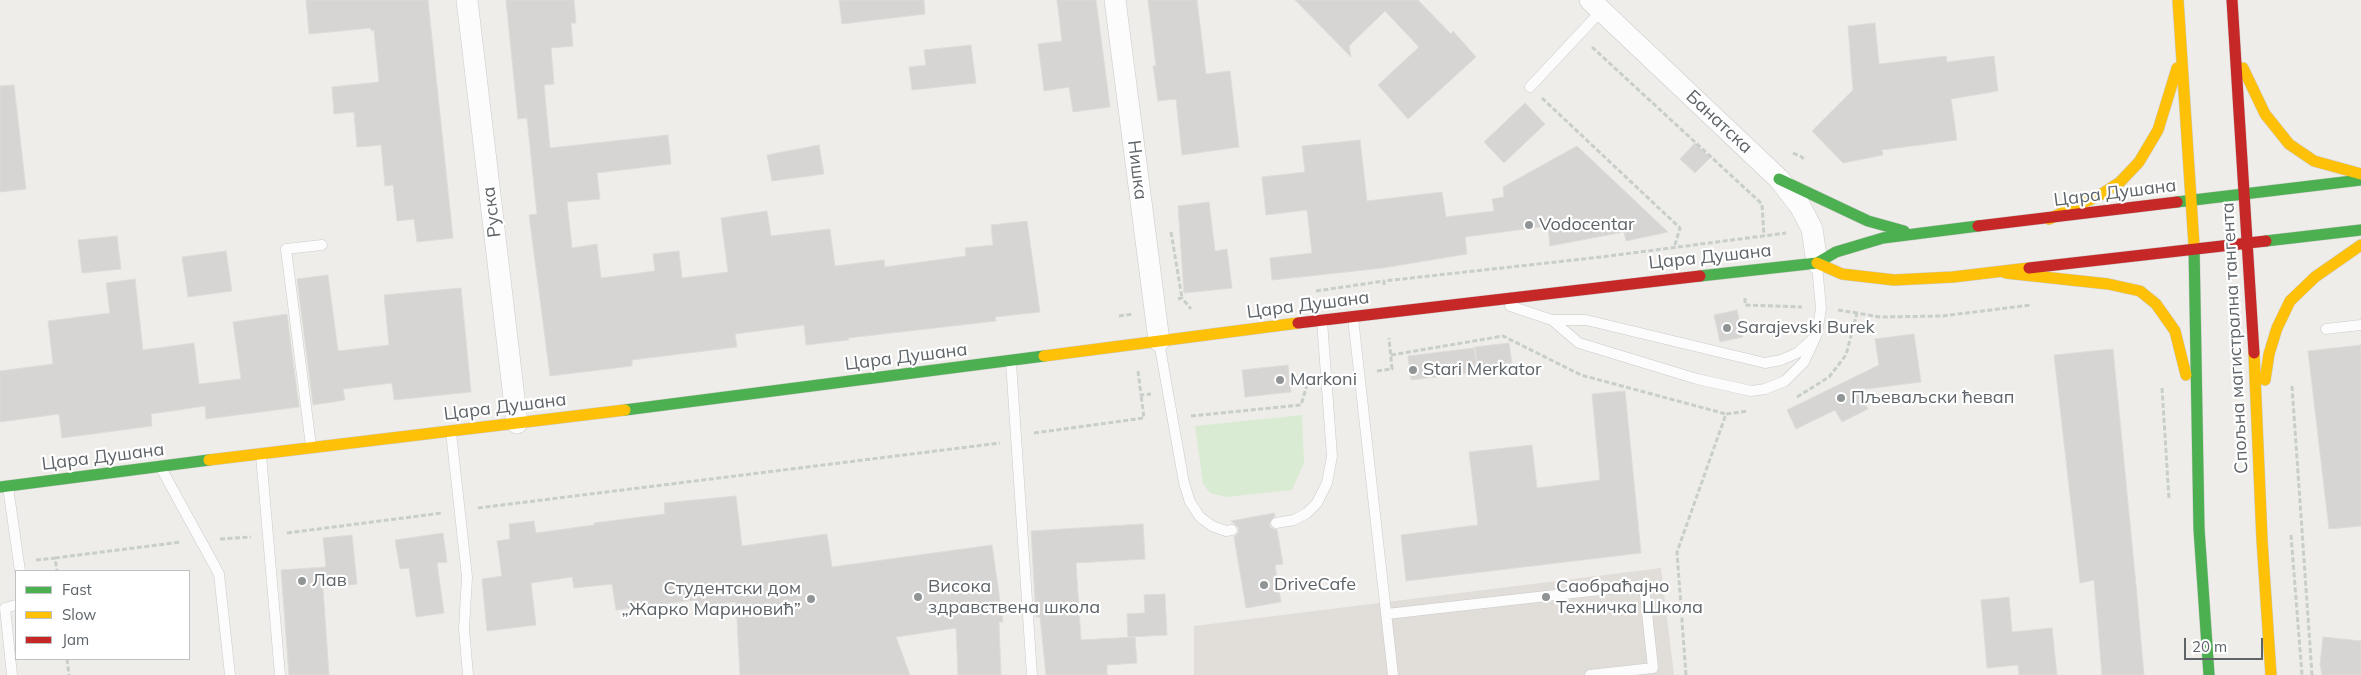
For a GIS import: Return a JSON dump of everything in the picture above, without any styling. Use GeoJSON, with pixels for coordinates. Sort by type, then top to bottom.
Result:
{"type":"FeatureCollection","features":[{"type":"Feature","properties":{"kind":"main road","name":"Спољна магистрална тангента"},"geometry":{"type":"LineString","coordinates":[[2178,0],[2194,250],[2199,529],[2209,675]]}},
{"type":"Feature","properties":{"kind":"main road","name":"Спољна магистрална тангента"},"geometry":{"type":"LineString","coordinates":[[2232,0],[2248,244],[2262,540],[2271,675]]}},
{"type":"Feature","properties":{"kind":"main road"},"geometry":{"type":"LineString","coordinates":[[2236,49],[2265,114],[2290,144],[2314,161],[2361,174]]}},
{"type":"Feature","properties":{"kind":"main road"},"geometry":{"type":"LineString","coordinates":[[2049,219],[2120,182],[2140,162],[2158,130],[2182,50]]}},
{"type":"Feature","properties":{"kind":"main road"},"geometry":{"type":"LineString","coordinates":[[1780,179],[1868,222],[1921,234]]}},
{"type":"Feature","properties":{"kind":"main road","name":"Цара Душана"},"geometry":{"type":"LineString","coordinates":[[4,486],[1011,362],[1159,341],[1490,299],[1817,263],[1836,252],[1883,238],[2361,180]]}},
{"type":"Feature","properties":{"kind":"main road","name":"Цара Душана"},"geometry":{"type":"LineString","coordinates":[[1817,263],[1849,275],[1894,280],[2006,273],[2361,230]]}},
{"type":"Feature","properties":{"kind":"main road"},"geometry":{"type":"LineString","coordinates":[[2258,426],[2269,354],[2290,301],[2315,277],[2361,245]]}},
{"type":"Feature","properties":{"kind":"main road"},"geometry":{"type":"LineString","coordinates":[[2006,273],[2124,286],[2140,291],[2156,304],[2175,331],[2191,395],[2197,433]]}},
{"type":"Feature","properties":{"kind":"street","name":"Руска"},"geometry":{"type":"LineString","coordinates":[[467,0],[517,423]]}},
{"type":"Feature","properties":{"kind":"street","name":"Нишка"},"geometry":{"type":"LineString","coordinates":[[1115,0],[1159,341]]}},
{"type":"Feature","properties":{"kind":"street","name":"Банатска"},"geometry":{"type":"LineString","coordinates":[[1596,5],[1780,179],[1800,206],[1812,229],[1817,263]]}},
{"type":"Feature","properties":{"kind":"lane"},"geometry":{"type":"LineString","coordinates":[[1530,87],[1578,35],[1596,5]]}},
{"type":"Feature","properties":{"kind":"lane"},"geometry":{"type":"LineString","coordinates":[[312,447],[286,250],[322,245]]}},
{"type":"Feature","properties":{"kind":"lane"},"geometry":{"type":"LineString","coordinates":[[1552,320],[1579,343],[1697,379],[1751,391],[1765,390],[1785,381],[1804,362],[1818,334],[1821,308],[1817,263]]}},
{"type":"Feature","properties":{"kind":"lane"},"geometry":{"type":"LineString","coordinates":[[1490,299],[1552,320],[1586,320],[1765,363],[1781,360],[1797,353],[1818,334]]}},
{"type":"Feature","properties":{"kind":"lane"},"geometry":{"type":"LineString","coordinates":[[1353,316],[1393,675]]}},
{"type":"Feature","properties":{"kind":"lane"},"geometry":{"type":"LineString","coordinates":[[1276,523],[1294,520],[1307,514],[1317,503],[1327,483],[1332,456],[1322,321]]}},
{"type":"Feature","properties":{"kind":"lane"},"geometry":{"type":"LineString","coordinates":[[2326,329],[2361,325]]}},
{"type":"Feature","properties":{"kind":"lane"},"geometry":{"type":"LineString","coordinates":[[1159,341],[1168,401],[1184,483],[1190,502],[1200,517],[1212,526],[1226,531],[1232,530]]}},
{"type":"Feature","properties":{"kind":"lane"},"geometry":{"type":"LineString","coordinates":[[1011,362],[1032,675]]}},
{"type":"Feature","properties":{"kind":"lane"},"geometry":{"type":"LineString","coordinates":[[451,431],[467,577],[464,629],[468,675]]}},
{"type":"Feature","properties":{"kind":"lane"},"geometry":{"type":"LineString","coordinates":[[261,454],[280,675]]}},
{"type":"Feature","properties":{"kind":"lane"},"geometry":{"type":"LineString","coordinates":[[161,467],[219,574],[230,675]]}},
{"type":"Feature","properties":{"kind":"lane"},"geometry":{"type":"LineString","coordinates":[[4,486],[20,570]]}},
{"type":"Feature","properties":{"kind":"lane"},"geometry":{"type":"LineString","coordinates":[[1387,614],[1644,585],[1653,668],[1590,675]]}},
{"type":"Feature","properties":{"kind":"lane"},"geometry":{"type":"LineString","coordinates":[[12,675],[5,608],[15,605]]}},
{"type":"Feature","properties":{"kind":"path"},"geometry":{"type":"LineString","coordinates":[[1578,35],[1762,204],[1764,236]]}},
{"type":"Feature","properties":{"kind":"path"},"geometry":{"type":"LineString","coordinates":[[1530,87],[1680,228],[1674,248]]}},
{"type":"Feature","properties":{"kind":"path"},"geometry":{"type":"LineString","coordinates":[[1789,401],[1829,377],[1846,355],[1857,313],[1880,316],[1942,316],[2039,304]]}},
{"type":"Feature","properties":{"kind":"path"},"geometry":{"type":"LineString","coordinates":[[1391,355],[1502,336],[1581,375],[1726,414],[1751,411]]}},
{"type":"Feature","properties":{"kind":"path"},"geometry":{"type":"LineString","coordinates":[[2293,377],[2312,675]]}},
{"type":"Feature","properties":{"kind":"path"},"geometry":{"type":"LineString","coordinates":[[2161,378],[2170,507]]}},
{"type":"Feature","properties":{"kind":"path"},"geometry":{"type":"LineString","coordinates":[[55,558],[201,540],[268,536],[996,444],[1016,435],[1144,418],[1141,395]]}},
{"type":"Feature","properties":{"kind":"path"},"geometry":{"type":"LineString","coordinates":[[1686,675],[1677,552],[1726,414]]}},
{"type":"Feature","properties":{"kind":"path"},"geometry":{"type":"LineString","coordinates":[[2291,534],[2302,675]]}},
{"type":"Feature","properties":{"kind":"path"},"geometry":{"type":"LineString","coordinates":[[56,564],[57,570]]}},
{"type":"Feature","properties":{"kind":"path"},"geometry":{"type":"LineString","coordinates":[[68,660],[70,675]]}},
{"type":"Feature","properties":{"kind":"shaded area","name":"Саобраћајно Техничка Школа"},"geometry":{"type":"Polygon","coordinates":[[[1661,568],[1674,675],[1194,675],[1194,626],[1661,568]]]}},
{"type":"Feature","properties":{"kind":"green space"},"geometry":{"type":"Polygon","coordinates":[[[1302,415],[1304,463],[1292,490],[1226,497],[1210,493],[1203,484],[1195,426],[1302,415]]]}},
{"type":"Feature","properties":{"kind":"building"},"geometry":{"type":"Polygon","coordinates":[[[306,0],[428,0],[453,238],[417,242],[414,219],[397,221],[393,185],[385,186],[381,145],[357,147],[354,112],[334,114],[332,87],[379,82],[374,30],[371,31],[371,28],[309,34],[306,0]]]}},
{"type":"Feature","properties":{"kind":"building"},"geometry":{"type":"Polygon","coordinates":[[[506,0],[574,0],[576,23],[571,23],[573,46],[551,48],[554,84],[544,85],[550,148],[668,135],[671,164],[597,173],[600,199],[567,202],[572,248],[597,244],[601,278],[655,271],[653,254],[679,251],[682,278],[728,272],[721,218],[767,211],[771,236],[830,229],[835,266],[884,260],[885,267],[966,256],[965,248],[993,245],[991,225],[1027,221],[1040,312],[995,317],[996,321],[848,338],[849,340],[806,345],[804,325],[735,334],[737,347],[632,360],[632,366],[550,376],[529,215],[537,214],[527,118],[518,119],[506,0]]]}},
{"type":"Feature","properties":{"kind":"building"},"geometry":{"type":"Polygon","coordinates":[[[839,0],[924,0],[925,14],[842,24],[839,0]]]}},
{"type":"Feature","properties":{"kind":"building"},"geometry":{"type":"Polygon","coordinates":[[[1057,0],[1096,0],[1110,107],[1073,112],[1069,87],[1044,91],[1038,44],[1062,41],[1057,0]]]}},
{"type":"Feature","properties":{"kind":"building"},"geometry":{"type":"Polygon","coordinates":[[[1148,0],[1197,0],[1206,74],[1230,71],[1239,147],[1182,155],[1176,99],[1158,101],[1153,66],[1156,66],[1148,0]]]}},
{"type":"Feature","properties":{"kind":"building"},"geometry":{"type":"Polygon","coordinates":[[[1295,0],[1418,0],[1451,34],[1453,31],[1476,57],[1408,119],[1378,85],[1419,47],[1385,11],[1349,46],[1351,57],[1295,0]]]}},
{"type":"Feature","properties":{"kind":"building"},"geometry":{"type":"Polygon","coordinates":[[[1875,23],[1879,64],[1946,56],[1947,62],[1994,56],[1998,91],[1951,99],[1957,140],[1882,150],[1883,155],[1843,163],[1812,131],[1853,90],[1848,26],[1875,23]]]}},
{"type":"Feature","properties":{"kind":"building"},"geometry":{"type":"Polygon","coordinates":[[[971,45],[976,83],[912,90],[909,67],[926,65],[924,50],[971,45]]]}},
{"type":"Feature","properties":{"kind":"building"},"geometry":{"type":"Polygon","coordinates":[[[14,85],[26,189],[0,192],[0,86],[14,85]]]}},
{"type":"Feature","properties":{"kind":"building"},"geometry":{"type":"Polygon","coordinates":[[[1525,103],[1545,124],[1504,163],[1484,142],[1525,103]]]}},
{"type":"Feature","properties":{"kind":"building"},"geometry":{"type":"Polygon","coordinates":[[[1360,140],[1367,201],[1442,192],[1446,217],[1494,211],[1492,199],[1504,197],[1503,187],[1577,146],[1668,232],[1626,241],[1624,232],[1550,246],[1548,226],[1465,237],[1467,254],[1383,268],[1272,280],[1270,258],[1312,253],[1307,210],[1266,215],[1262,177],[1305,172],[1302,146],[1360,140]]]}},
{"type":"Feature","properties":{"kind":"building"},"geometry":{"type":"Polygon","coordinates":[[[1695,143],[1710,158],[1695,173],[1680,159],[1695,143]]]}},
{"type":"Feature","properties":{"kind":"building"},"geometry":{"type":"Polygon","coordinates":[[[819,145],[824,174],[772,181],[767,155],[819,145]]]}},
{"type":"Feature","properties":{"kind":"building"},"geometry":{"type":"Polygon","coordinates":[[[1209,202],[1215,251],[1227,249],[1232,288],[1184,293],[1178,206],[1209,202]]]}},
{"type":"Feature","properties":{"kind":"building"},"geometry":{"type":"Polygon","coordinates":[[[117,236],[121,269],[82,273],[78,240],[117,236]]]}},
{"type":"Feature","properties":{"kind":"building"},"geometry":{"type":"Polygon","coordinates":[[[226,251],[232,291],[188,297],[182,257],[226,251]]]}},
{"type":"Feature","properties":{"kind":"building"},"geometry":{"type":"Polygon","coordinates":[[[328,275],[338,351],[389,345],[384,295],[461,288],[471,392],[394,400],[392,383],[343,389],[345,400],[313,405],[297,279],[328,275]]]}},
{"type":"Feature","properties":{"kind":"building"},"geometry":{"type":"Polygon","coordinates":[[[135,279],[143,350],[194,343],[199,384],[241,379],[233,322],[287,314],[299,407],[206,419],[205,406],[151,414],[152,426],[62,438],[59,414],[0,422],[0,371],[53,364],[48,321],[110,313],[106,283],[135,279]]]}},
{"type":"Feature","properties":{"kind":"building"},"geometry":{"type":"Polygon","coordinates":[[[1737,310],[1743,337],[1720,342],[1714,315],[1737,310]]]}},
{"type":"Feature","properties":{"kind":"building"},"geometry":{"type":"Polygon","coordinates":[[[1914,334],[1921,382],[1858,390],[1868,409],[1842,422],[1835,410],[1796,429],[1787,410],[1879,365],[1875,339],[1914,334]]]}},
{"type":"Feature","properties":{"kind":"building"},"geometry":{"type":"Polygon","coordinates":[[[1509,343],[1512,363],[1477,367],[1475,347],[1509,343]]]}},
{"type":"Feature","properties":{"kind":"building"},"geometry":{"type":"Polygon","coordinates":[[[2361,345],[2361,526],[2329,529],[2308,351],[2361,345]]]}},
{"type":"Feature","properties":{"kind":"building"},"geometry":{"type":"Polygon","coordinates":[[[1474,348],[1477,372],[1411,380],[1408,356],[1474,348]]]}},
{"type":"Feature","properties":{"kind":"building"},"geometry":{"type":"Polygon","coordinates":[[[2113,349],[2144,675],[2102,675],[2094,580],[2080,583],[2054,355],[2113,349]]]}},
{"type":"Feature","properties":{"kind":"building"},"geometry":{"type":"Polygon","coordinates":[[[1288,365],[1291,392],[1245,397],[1242,370],[1288,365]]]}},
{"type":"Feature","properties":{"kind":"building"},"geometry":{"type":"Polygon","coordinates":[[[1625,391],[1641,553],[1406,581],[1401,535],[1478,525],[1469,452],[1532,445],[1537,488],[1600,480],[1592,394],[1625,391]]]}},
{"type":"Feature","properties":{"kind":"building"},"geometry":{"type":"Polygon","coordinates":[[[736,496],[742,546],[827,534],[832,567],[992,545],[1003,622],[999,622],[1001,675],[958,675],[956,628],[896,637],[910,675],[740,675],[736,602],[695,606],[695,600],[616,610],[612,584],[574,588],[572,577],[531,583],[536,625],[487,631],[482,579],[502,576],[497,541],[510,539],[509,524],[534,521],[536,533],[665,514],[664,503],[736,496]]]}},
{"type":"Feature","properties":{"kind":"building"},"geometry":{"type":"Polygon","coordinates":[[[1274,513],[1275,516],[1269,524],[1271,528],[1277,530],[1283,564],[1275,565],[1281,602],[1246,608],[1234,537],[1238,533],[1239,528],[1231,521],[1274,513]]]}},
{"type":"Feature","properties":{"kind":"building"},"geometry":{"type":"Polygon","coordinates":[[[1143,524],[1145,559],[1076,563],[1081,640],[1135,637],[1137,663],[1107,665],[1107,675],[1046,675],[1040,617],[1036,617],[1031,531],[1143,524]]]}},
{"type":"Feature","properties":{"kind":"building"},"geometry":{"type":"Polygon","coordinates":[[[443,533],[447,562],[437,563],[444,613],[416,617],[409,568],[400,569],[395,540],[443,533]]]}},
{"type":"Feature","properties":{"kind":"building"},"geometry":{"type":"Polygon","coordinates":[[[352,535],[357,584],[323,588],[329,675],[289,675],[281,570],[326,567],[323,538],[352,535]]]}},
{"type":"Feature","properties":{"kind":"building"},"geometry":{"type":"Polygon","coordinates":[[[1165,594],[1167,635],[1128,637],[1127,614],[1145,613],[1144,595],[1165,594]]]}},
{"type":"Feature","properties":{"kind":"building"},"geometry":{"type":"Polygon","coordinates":[[[2009,597],[2012,632],[2052,628],[2057,675],[2019,675],[2018,665],[1987,668],[1981,600],[2009,597]]]}},
{"type":"Feature","properties":{"kind":"building"},"geometry":{"type":"Polygon","coordinates":[[[2323,637],[2361,641],[2361,675],[2322,675],[2320,665],[2323,637]]]}},
{"type":"Feature","properties":{"kind":"traffic: fast"},"geometry":{"type":"LineString","coordinates":[[1779,179],[1868,221],[1904,231]]}},
{"type":"Feature","properties":{"kind":"traffic: fast"},"geometry":{"type":"LineString","coordinates":[[2177,202],[2361,180]]}},
{"type":"Feature","properties":{"kind":"traffic: fast"},"geometry":{"type":"LineString","coordinates":[[1700,276],[1817,263],[1836,252],[1883,238],[1978,226]]}},
{"type":"Feature","properties":{"kind":"traffic: fast"},"geometry":{"type":"LineString","coordinates":[[2266,241],[2361,230]]}},
{"type":"Feature","properties":{"kind":"traffic: fast"},"geometry":{"type":"LineString","coordinates":[[2194,245],[2199,529],[2209,675]]}},
{"type":"Feature","properties":{"kind":"traffic: fast"},"geometry":{"type":"LineString","coordinates":[[625,410],[1044,356]]}},
{"type":"Feature","properties":{"kind":"traffic: fast"},"geometry":{"type":"LineString","coordinates":[[0,487],[209,460]]}},
{"type":"Feature","properties":{"kind":"traffic: slow"},"geometry":{"type":"LineString","coordinates":[[2178,0],[2194,245]]}},
{"type":"Feature","properties":{"kind":"traffic: slow"},"geometry":{"type":"LineString","coordinates":[[2049,219],[2100,195],[2120,182],[2139,162],[2158,130],[2177,68]]}},
{"type":"Feature","properties":{"kind":"traffic: slow"},"geometry":{"type":"LineString","coordinates":[[2243,68],[2265,114],[2289,144],[2314,161],[2361,174]]}},
{"type":"Feature","properties":{"kind":"traffic: slow"},"geometry":{"type":"LineString","coordinates":[[2265,380],[2269,354],[2277,328],[2290,301],[2315,277],[2361,245]]}},
{"type":"Feature","properties":{"kind":"traffic: slow"},"geometry":{"type":"LineString","coordinates":[[1817,263],[1842,274],[1894,280],[1953,277],[2029,268]]}},
{"type":"Feature","properties":{"kind":"traffic: slow"},"geometry":{"type":"LineString","coordinates":[[2006,273],[2108,284],[2140,291],[2156,304],[2175,331],[2186,375]]}},
{"type":"Feature","properties":{"kind":"traffic: slow"},"geometry":{"type":"LineString","coordinates":[[1044,356],[1298,323]]}},
{"type":"Feature","properties":{"kind":"traffic: slow"},"geometry":{"type":"LineString","coordinates":[[2254,353],[2262,540],[2271,675]]}},
{"type":"Feature","properties":{"kind":"traffic: slow"},"geometry":{"type":"LineString","coordinates":[[209,460],[625,410]]}},
{"type":"Feature","properties":{"kind":"traffic: jam"},"geometry":{"type":"LineString","coordinates":[[2232,0],[2254,353]]}},
{"type":"Feature","properties":{"kind":"traffic: jam"},"geometry":{"type":"LineString","coordinates":[[1978,226],[2177,202]]}},
{"type":"Feature","properties":{"kind":"traffic: jam"},"geometry":{"type":"LineString","coordinates":[[2029,268],[2266,241]]}},
{"type":"Feature","properties":{"kind":"traffic: jam"},"geometry":{"type":"LineString","coordinates":[[1298,323],[1700,276]]}},
{"type":"Feature","properties":{"kind":"place","name":"Vodocentar"},"geometry":{"type":"Point","coordinates":[1529,225]}},
{"type":"Feature","properties":{"kind":"place","name":"Sarajevski Burek"},"geometry":{"type":"Point","coordinates":[1727,328]}},
{"type":"Feature","properties":{"kind":"place","name":"Stari Merkator"},"geometry":{"type":"Point","coordinates":[1413,370]}},
{"type":"Feature","properties":{"kind":"place","name":"Markoni"},"geometry":{"type":"Point","coordinates":[1280,380]}},
{"type":"Feature","properties":{"kind":"place","name":"Пљеваљски ћевап"},"geometry":{"type":"Point","coordinates":[1841,398]}},
{"type":"Feature","properties":{"kind":"place","name":"Лав"},"geometry":{"type":"Point","coordinates":[302,581]}},
{"type":"Feature","properties":{"kind":"place","name":"DriveCafe"},"geometry":{"type":"Point","coordinates":[1264,585]}},
{"type":"Feature","properties":{"kind":"place","name":"Висока здравствена школа"},"geometry":{"type":"Point","coordinates":[918,597]}},
{"type":"Feature","properties":{"kind":"place","name":"Саобраћајно Техничка Школа"},"geometry":{"type":"Point","coordinates":[1546,597]}},
{"type":"Feature","properties":{"kind":"place","name":"Студентски дом „Жарко Мариновић”"},"geometry":{"type":"Point","coordinates":[811,599]}}]}
